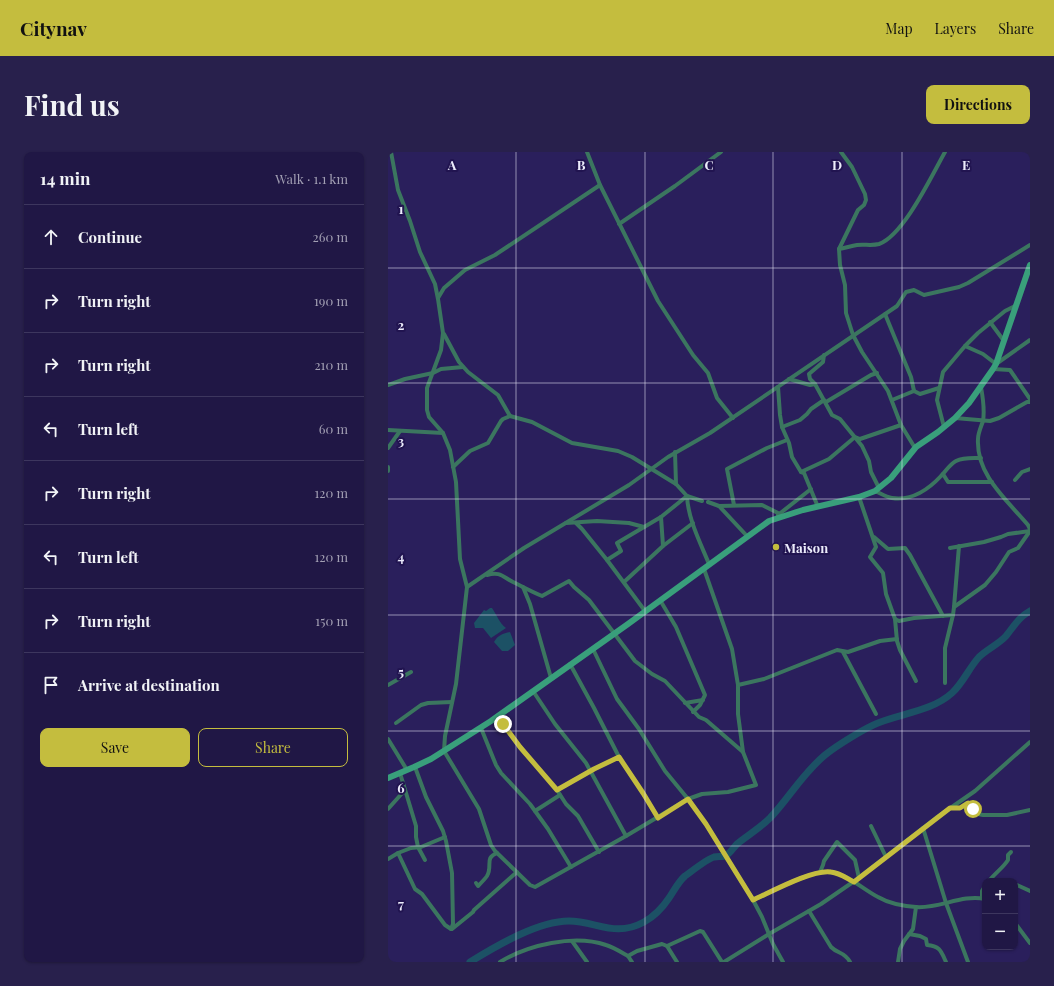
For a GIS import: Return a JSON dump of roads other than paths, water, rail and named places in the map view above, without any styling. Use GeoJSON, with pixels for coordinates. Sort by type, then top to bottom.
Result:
{"type":"FeatureCollection","features":[{"type":"Feature","properties":{"kind":"street"},"geometry":{"type":"LineString","coordinates":[[391,152],[398,190],[420,252],[435,284],[438,299],[443,332],[441,350],[427,388],[427,410],[429,417],[443,433],[450,450],[457,503],[460,559],[467,587],[456,684],[445,736],[444,751],[479,809],[491,845],[497,853],[530,885],[535,887],[571,868],[688,799],[702,794],[728,792],[756,785],[743,752],[738,714],[738,685],[732,650],[704,569]]}},
{"type":"Feature","properties":{"kind":"street"},"geometry":{"type":"LineString","coordinates":[[588,152],[600,185],[658,301],[693,355],[708,373],[718,398],[733,418]]}},
{"type":"Feature","properties":{"kind":"street"},"geometry":{"type":"LineString","coordinates":[[619,224],[675,186],[721,152]]}},
{"type":"Feature","properties":{"kind":"street"},"geometry":{"type":"LineString","coordinates":[[841,152],[850,164],[865,194],[866,200],[864,205],[858,210],[839,250],[840,265],[845,285],[845,307],[854,335],[862,352],[877,373],[892,400],[901,425],[915,448]]}},
{"type":"Feature","properties":{"kind":"street"},"geometry":{"type":"LineString","coordinates":[[839,250],[858,245],[877,244],[893,234],[902,224],[916,203],[945,152]]}},
{"type":"Feature","properties":{"kind":"street"},"geometry":{"type":"LineString","coordinates":[[438,299],[444,288],[464,270],[495,255],[600,185]]}},
{"type":"Feature","properties":{"kind":"street"},"geometry":{"type":"LineString","coordinates":[[467,587],[565,522],[629,485],[675,452],[710,433],[733,418],[897,306],[906,292],[914,290],[924,295],[959,287],[1030,245]]}},
{"type":"Feature","properties":{"kind":"street"},"geometry":{"type":"LineString","coordinates":[[772,519],[859,497],[877,489],[891,478],[915,448],[955,418],[981,387],[995,367],[1030,265]]}},
{"type":"Feature","properties":{"kind":"street"},"geometry":{"type":"LineString","coordinates":[[944,427],[937,400],[938,388],[943,372],[965,346],[990,322],[1015,306]]}},
{"type":"Feature","properties":{"kind":"street"},"geometry":{"type":"LineString","coordinates":[[885,314],[911,377],[914,391]]}},
{"type":"Feature","properties":{"kind":"street"},"geometry":{"type":"LineString","coordinates":[[990,322],[1004,341]]}},
{"type":"Feature","properties":{"kind":"street"},"geometry":{"type":"LineString","coordinates":[[443,332],[452,352],[463,367],[498,395],[510,416]]}},
{"type":"Feature","properties":{"kind":"street"},"geometry":{"type":"LineString","coordinates":[[995,367],[1030,340]]}},
{"type":"Feature","properties":{"kind":"street"},"geometry":{"type":"LineString","coordinates":[[955,418],[982,422],[990,421],[999,418],[1030,400],[1010,370],[995,367],[983,354],[965,346]]}},
{"type":"Feature","properties":{"kind":"street"},"geometry":{"type":"LineString","coordinates":[[824,355],[823,362],[809,374],[810,379],[815,384],[832,415],[840,419],[862,446],[877,489],[891,498],[906,499],[922,492],[932,485],[944,474],[950,465],[956,461],[968,458],[981,458]]}},
{"type":"Feature","properties":{"kind":"street"},"geometry":{"type":"LineString","coordinates":[[388,385],[447,368],[463,367]]}},
{"type":"Feature","properties":{"kind":"street"},"geometry":{"type":"LineString","coordinates":[[782,427],[800,420],[811,409],[877,373]]}},
{"type":"Feature","properties":{"kind":"street"},"geometry":{"type":"LineString","coordinates":[[789,379],[810,385],[815,384]]}},
{"type":"Feature","properties":{"kind":"street"},"geometry":{"type":"LineString","coordinates":[[778,387],[782,427],[792,457],[801,472],[804,473],[818,507]]}},
{"type":"Feature","properties":{"kind":"street"},"geometry":{"type":"LineString","coordinates":[[981,387],[984,413],[978,439],[982,465],[992,482],[1028,525],[1030,531]]}},
{"type":"Feature","properties":{"kind":"street"},"geometry":{"type":"LineString","coordinates":[[892,400],[914,391],[920,394],[938,388]]}},
{"type":"Feature","properties":{"kind":"street"},"geometry":{"type":"LineString","coordinates":[[453,468],[470,451],[488,444],[501,421],[510,416],[532,422],[572,443],[618,451],[632,457],[676,484],[687,496],[702,501]]}},
{"type":"Feature","properties":{"kind":"street"},"geometry":{"type":"LineString","coordinates":[[801,472],[829,459],[855,437],[860,438],[901,425]]}},
{"type":"Feature","properties":{"kind":"street"},"geometry":{"type":"LineString","coordinates":[[388,430],[443,433]]}},
{"type":"Feature","properties":{"kind":"street"},"geometry":{"type":"LineString","coordinates":[[388,448],[400,431]]}},
{"type":"Feature","properties":{"kind":"street"},"geometry":{"type":"LineString","coordinates":[[734,505],[727,469],[767,448],[787,440]]}},
{"type":"Feature","properties":{"kind":"street"},"geometry":{"type":"LineString","coordinates":[[675,452],[676,484]]}},
{"type":"Feature","properties":{"kind":"street"},"geometry":{"type":"LineString","coordinates":[[1015,480],[1022,472],[1030,469]]}},
{"type":"Feature","properties":{"kind":"street"},"geometry":{"type":"LineString","coordinates":[[944,474],[948,482],[992,482]]}},
{"type":"Feature","properties":{"kind":"street"},"geometry":{"type":"LineString","coordinates":[[388,778],[416,767],[481,728],[614,634],[747,536],[780,514],[811,489]]}},
{"type":"Feature","properties":{"kind":"street"},"geometry":{"type":"LineString","coordinates":[[607,560],[621,551],[617,544],[661,517],[687,496]]}},
{"type":"Feature","properties":{"kind":"street"},"geometry":{"type":"LineString","coordinates":[[687,496],[687,506],[709,564]]}},
{"type":"Feature","properties":{"kind":"street"},"geometry":{"type":"LineString","coordinates":[[859,497],[876,547],[870,557],[883,573],[886,594],[895,619],[897,639],[900,650],[916,681]]}},
{"type":"Feature","properties":{"kind":"street"},"geometry":{"type":"LineString","coordinates":[[708,502],[719,506],[762,505],[780,514]]}},
{"type":"Feature","properties":{"kind":"street"},"geometry":{"type":"LineString","coordinates":[[719,506],[747,536]]}},
{"type":"Feature","properties":{"kind":"street"},"geometry":{"type":"LineString","coordinates":[[661,517],[663,546]]}},
{"type":"Feature","properties":{"kind":"street"},"geometry":{"type":"LineString","coordinates":[[565,522],[576,523],[597,521],[629,523],[644,527]]}},
{"type":"Feature","properties":{"kind":"street"},"geometry":{"type":"LineString","coordinates":[[576,523],[607,560],[645,611]]}},
{"type":"Feature","properties":{"kind":"street"},"geometry":{"type":"LineString","coordinates":[[624,582],[663,546],[693,523]]}},
{"type":"Feature","properties":{"kind":"street"},"geometry":{"type":"LineString","coordinates":[[950,548],[984,542],[1008,534],[1030,531]]}},
{"type":"Feature","properties":{"kind":"street"},"geometry":{"type":"LineString","coordinates":[[954,607],[985,585],[996,572],[1009,552],[1018,548],[1030,531]]}},
{"type":"Feature","properties":{"kind":"street"},"geometry":{"type":"LineString","coordinates":[[872,535],[888,549],[905,548],[943,616]]}},
{"type":"Feature","properties":{"kind":"street"},"geometry":{"type":"LineString","coordinates":[[945,683],[945,648],[953,615],[959,546]]}},
{"type":"Feature","properties":{"kind":"street"},"geometry":{"type":"LineString","coordinates":[[482,576],[498,573],[522,585],[531,592],[542,596],[569,581],[589,600],[634,661],[665,681],[693,712],[743,752]]}},
{"type":"Feature","properties":{"kind":"street"},"geometry":{"type":"LineString","coordinates":[[522,585],[530,604],[551,678]]}},
{"type":"Feature","properties":{"kind":"street"},"geometry":{"type":"LineString","coordinates":[[660,600],[676,627],[705,695],[703,700],[693,712]]}},
{"type":"Feature","properties":{"kind":"street"},"geometry":{"type":"LineString","coordinates":[[895,619],[899,621],[914,618],[953,615]]}},
{"type":"Feature","properties":{"kind":"street"},"geometry":{"type":"LineString","coordinates":[[738,685],[764,679],[837,650],[848,652],[880,640],[897,639]]}},
{"type":"Feature","properties":{"kind":"street"},"geometry":{"type":"LineString","coordinates":[[593,649],[617,699],[639,729],[665,771],[706,824],[753,900],[783,962]]}},
{"type":"Feature","properties":{"kind":"street"},"geometry":{"type":"LineString","coordinates":[[843,652],[876,714]]}},
{"type":"Feature","properties":{"kind":"street"},"geometry":{"type":"LineString","coordinates":[[570,664],[619,757],[658,818]]}},
{"type":"Feature","properties":{"kind":"street"},"geometry":{"type":"LineString","coordinates":[[388,685],[412,672]]}},
{"type":"Feature","properties":{"kind":"street"},"geometry":{"type":"LineString","coordinates":[[533,691],[552,719],[586,763],[626,836]]}},
{"type":"Feature","properties":{"kind":"street"},"geometry":{"type":"LineString","coordinates":[[685,703],[703,700]]}},
{"type":"Feature","properties":{"kind":"street"},"geometry":{"type":"LineString","coordinates":[[396,723],[421,705],[428,703],[452,702]]}},
{"type":"Feature","properties":{"kind":"street"},"geometry":{"type":"LineString","coordinates":[[497,717],[520,747],[557,790],[566,804],[578,816],[599,852]]}},
{"type":"Feature","properties":{"kind":"street"},"geometry":{"type":"LineString","coordinates":[[481,728],[496,765],[501,773],[530,804],[548,829],[571,868]]}},
{"type":"Feature","properties":{"kind":"street"},"geometry":{"type":"LineString","coordinates":[[388,739],[407,770]]}},
{"type":"Feature","properties":{"kind":"street"},"geometry":{"type":"LineString","coordinates":[[667,946],[700,930],[703,932],[723,962],[730,960],[769,934],[809,911],[854,882],[923,828],[975,791],[1030,742]]}},
{"type":"Feature","properties":{"kind":"street"},"geometry":{"type":"LineString","coordinates":[[557,790],[619,757]]}},
{"type":"Feature","properties":{"kind":"street"},"geometry":{"type":"LineString","coordinates":[[416,767],[426,797],[445,837],[452,873],[453,920],[451,929]]}},
{"type":"Feature","properties":{"kind":"street"},"geometry":{"type":"LineString","coordinates":[[400,773],[416,826],[418,847],[424,860]]}},
{"type":"Feature","properties":{"kind":"street"},"geometry":{"type":"LineString","coordinates":[[388,809],[405,790]]}},
{"type":"Feature","properties":{"kind":"street"},"geometry":{"type":"LineString","coordinates":[[535,811],[560,795]]}},
{"type":"Feature","properties":{"kind":"street"},"geometry":{"type":"LineString","coordinates":[[950,808],[960,808],[968,803],[978,814],[983,815],[1007,814],[1030,810]]}},
{"type":"Feature","properties":{"kind":"street"},"geometry":{"type":"LineString","coordinates":[[870,826],[886,857]]}},
{"type":"Feature","properties":{"kind":"street"},"geometry":{"type":"LineString","coordinates":[[923,828],[946,903],[968,962]]}},
{"type":"Feature","properties":{"kind":"street"},"geometry":{"type":"LineString","coordinates":[[388,859],[398,853],[445,837]]}},
{"type":"Feature","properties":{"kind":"street"},"geometry":{"type":"LineString","coordinates":[[820,872],[824,861],[837,842],[855,860],[859,878]]}},
{"type":"Feature","properties":{"kind":"street"},"geometry":{"type":"LineString","coordinates":[[991,878],[1008,860],[1008,855],[1011,852]]}},
{"type":"Feature","properties":{"kind":"street"},"geometry":{"type":"LineString","coordinates":[[398,853],[415,889],[422,894],[445,925],[451,929]]}},
{"type":"Feature","properties":{"kind":"street"},"geometry":{"type":"LineString","coordinates":[[476,883],[478,886],[488,875],[490,858],[497,853]]}},
{"type":"Feature","properties":{"kind":"street"},"geometry":{"type":"LineString","coordinates":[[451,929],[473,912],[517,872]]}},
{"type":"Feature","properties":{"kind":"street"},"geometry":{"type":"LineString","coordinates":[[753,900],[786,884],[820,872],[832,872],[842,875],[887,902],[916,907],[927,907],[972,898],[982,898]]}},
{"type":"Feature","properties":{"kind":"street"},"geometry":{"type":"LineString","coordinates":[[1018,885],[1030,891]]}},
{"type":"Feature","properties":{"kind":"street"},"geometry":{"type":"LineString","coordinates":[[898,962],[900,950],[913,929],[916,907]]}},
{"type":"Feature","properties":{"kind":"street"},"geometry":{"type":"LineString","coordinates":[[809,911],[835,951],[847,956],[850,962]]}},
{"type":"Feature","properties":{"kind":"street"},"geometry":{"type":"LineString","coordinates":[[1018,927],[1030,943]]}},
{"type":"Feature","properties":{"kind":"street"},"geometry":{"type":"LineString","coordinates":[[909,934],[926,939],[927,945],[936,946],[940,950],[946,962]]}},
{"type":"Feature","properties":{"kind":"street"},"geometry":{"type":"LineString","coordinates":[[572,940],[587,962]]}},
{"type":"Feature","properties":{"kind":"street"},"geometry":{"type":"LineString","coordinates":[[500,962],[520,952],[536,947],[572,940],[597,942],[607,945],[628,956],[632,962]]}},
{"type":"Feature","properties":{"kind":"street"},"geometry":{"type":"LineString","coordinates":[[628,956],[637,951],[662,944],[667,946],[677,962]]}},
{"type":"Feature","properties":{"kind":"water"},"geometry":{"type":"Polygon","coordinates":[[[492,608],[506,628],[491,638],[483,628],[475,628],[474,623],[484,610],[486,611],[492,608]]]}},
{"type":"Feature","properties":{"kind":"water"},"geometry":{"type":"Polygon","coordinates":[[[510,632],[515,645],[508,651],[502,651],[494,642],[500,635],[510,632]]]}},
{"type":"Feature","properties":{"kind":"waterway"},"geometry":{"type":"LineString","coordinates":[[470,962],[492,949],[531,930],[557,922],[579,922],[615,929],[634,927],[644,922],[664,905],[685,876],[711,858],[727,855],[737,844],[766,822],[817,762],[825,755],[872,725],[926,708],[944,699],[956,689],[979,657],[1003,639],[1020,619],[1030,611]]}},
{"type":"Feature","properties":{"kind":"place","name":"Maison"},"geometry":{"type":"Point","coordinates":[776,547]}}]}
